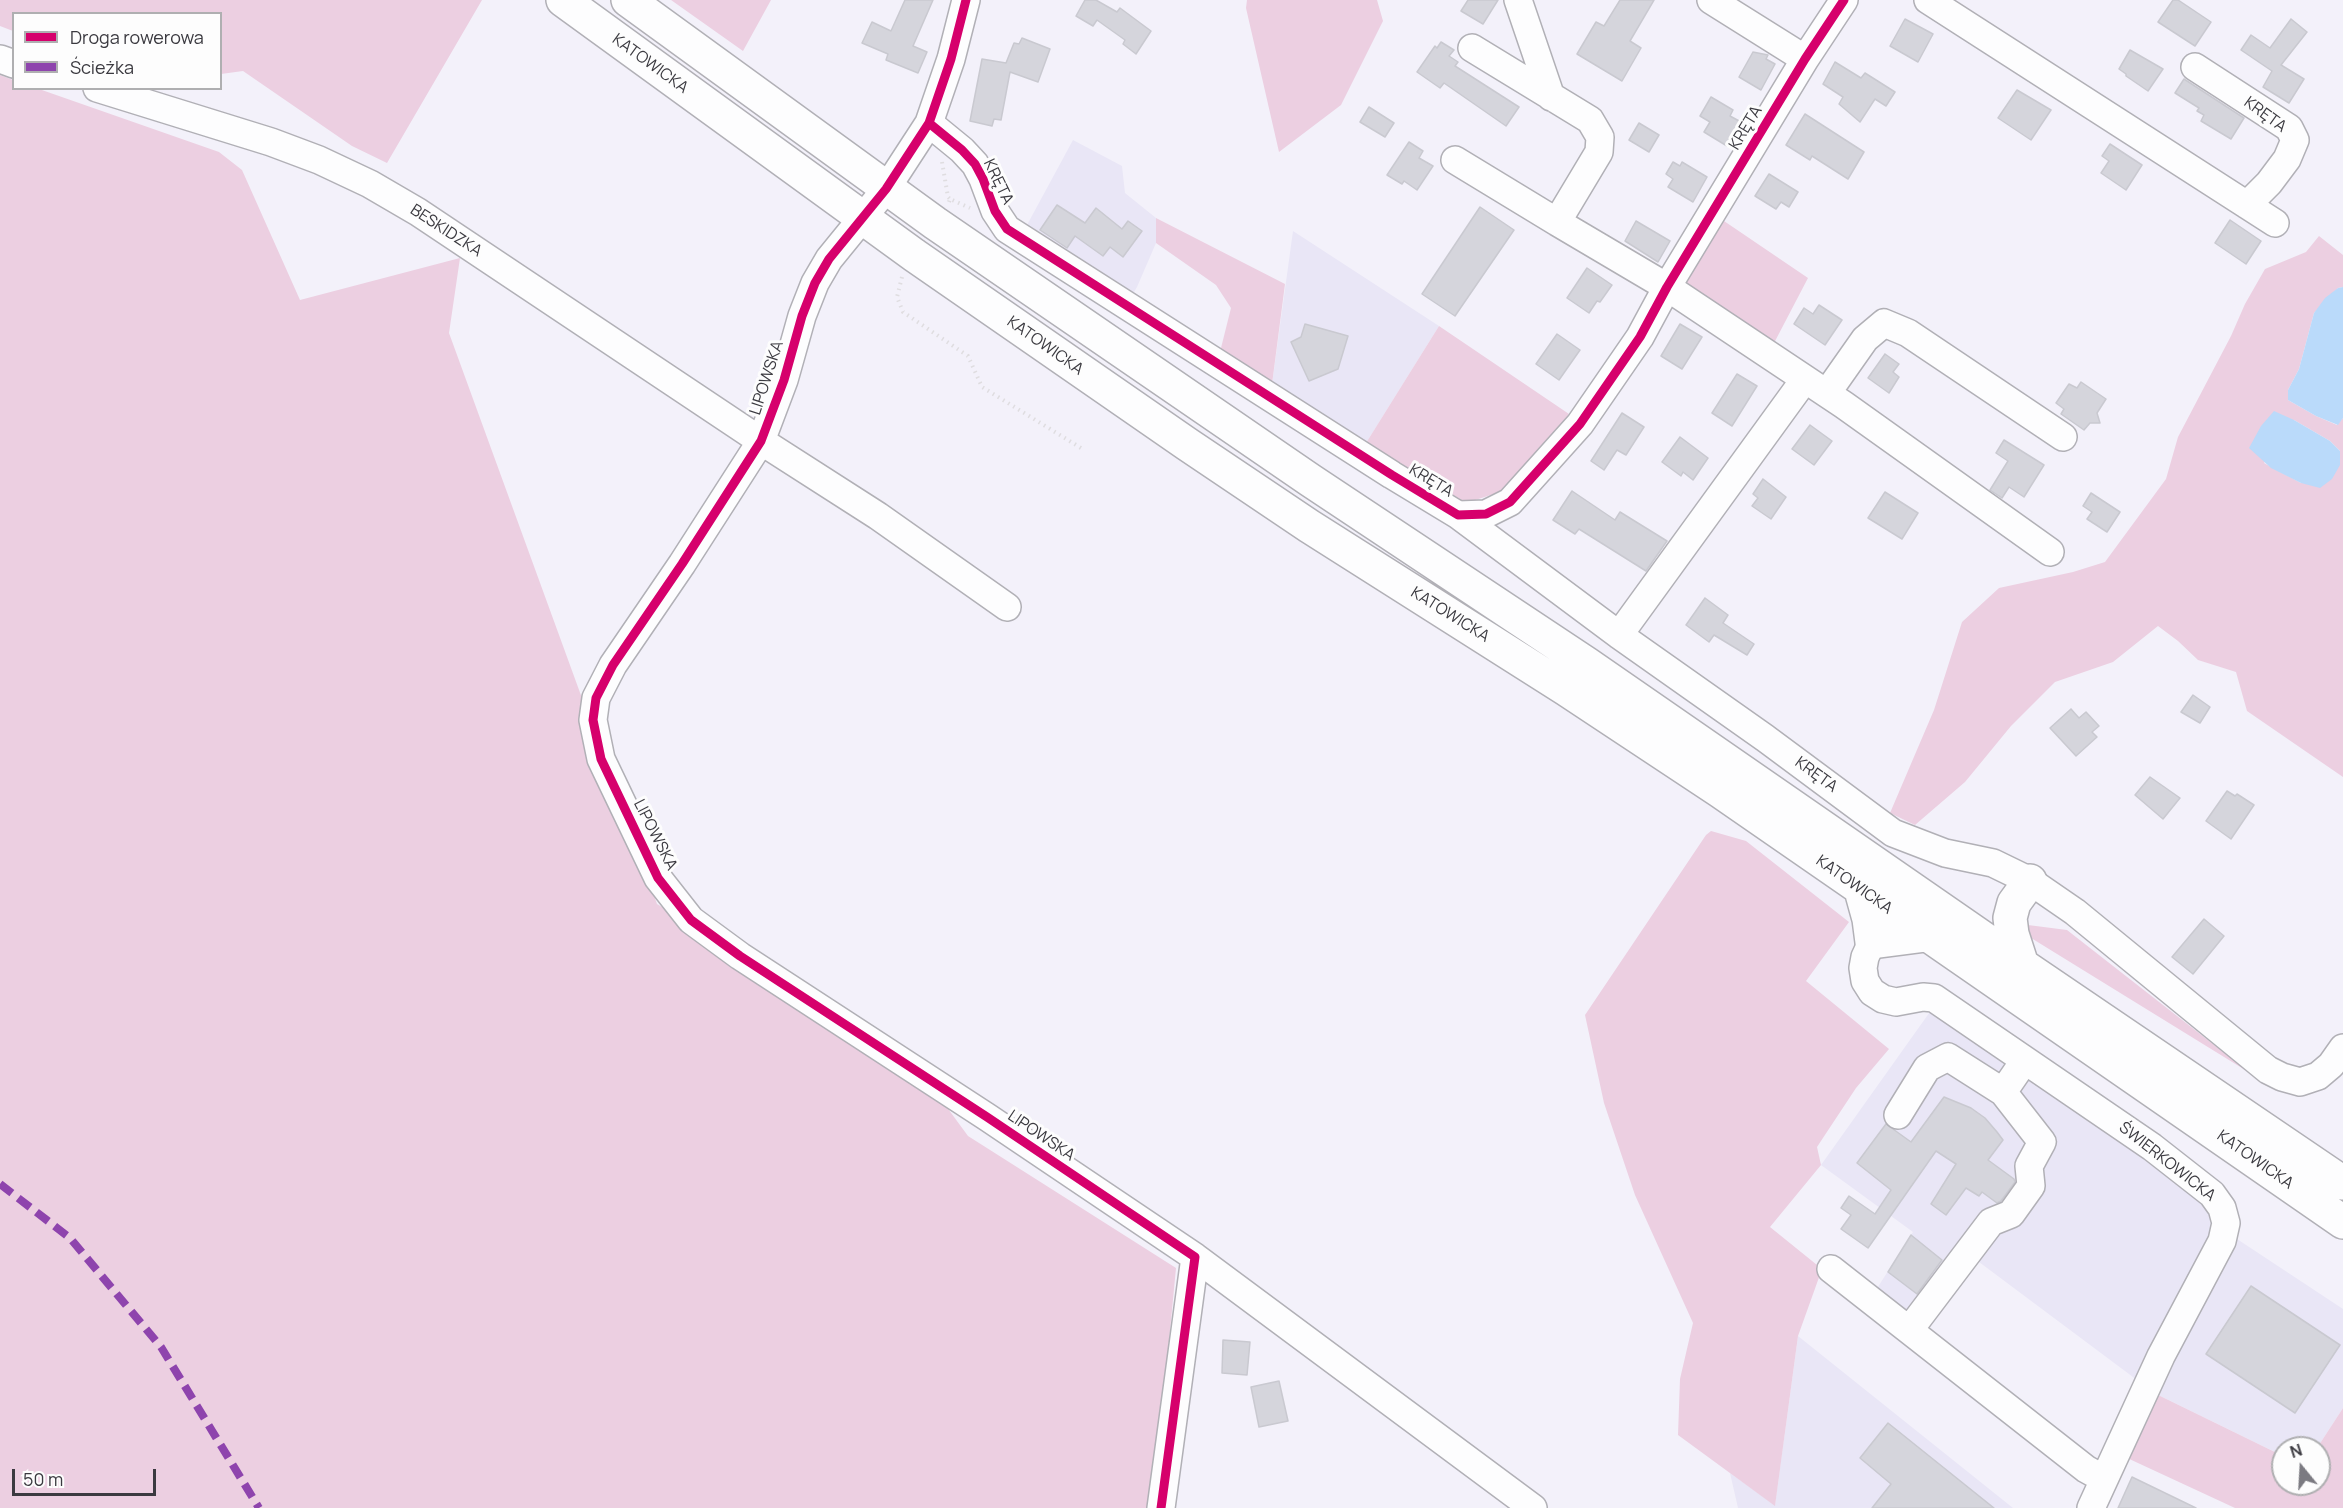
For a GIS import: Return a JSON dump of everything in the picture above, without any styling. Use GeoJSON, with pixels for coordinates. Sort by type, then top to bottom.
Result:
{"type":"FeatureCollection","features":[{"type":"Feature","properties":{"kind":"main road","name":"KATOWICKA"},"geometry":{"type":"LineString","coordinates":[[563,0],[863,219],[1187,444],[1309,526],[1587,703],[1720,791],[2343,1222]]}},
{"type":"Feature","properties":{"kind":"main road","name":"KATOWICKA"},"geometry":{"type":"LineString","coordinates":[[628,0],[886,189],[1300,473],[1587,664],[2022,965],[2343,1183]]}},
{"type":"Feature","properties":{"kind":"main road"},"geometry":{"type":"LineString","coordinates":[[2022,965],[2012,934],[2010,918],[2014,903],[2030,881]]}},
{"type":"Feature","properties":{"kind":"main road"},"geometry":{"type":"LineString","coordinates":[[1861,890],[1869,919],[1872,942],[1926,935]]}},
{"type":"Feature","properties":{"kind":"street","name":"LIPOWSKA"},"geometry":{"type":"LineString","coordinates":[[966,0],[951,59],[929,123],[886,189],[829,259],[815,283],[802,316],[784,380],[761,441],[682,564],[613,665],[596,698],[593,720],[601,759],[658,878],[691,920],[740,956],[987,1117],[1195,1257],[1533,1508]]}},
{"type":"Feature","properties":{"kind":"street"},"geometry":{"type":"LineString","coordinates":[[1518,0],[1551,97]]}},
{"type":"Feature","properties":{"kind":"street"},"geometry":{"type":"LineString","coordinates":[[1711,0],[1805,59]]}},
{"type":"Feature","properties":{"kind":"street","name":"KRĘTA"},"geometry":{"type":"LineString","coordinates":[[1458,515],[1486,514],[1510,502],[1580,424],[1640,337],[1667,287],[1805,59],[1844,0]]}},
{"type":"Feature","properties":{"kind":"street"},"geometry":{"type":"LineString","coordinates":[[1928,0],[2275,223]]}},
{"type":"Feature","properties":{"kind":"street"},"geometry":{"type":"LineString","coordinates":[[1472,48],[1590,120],[1600,137],[1599,152],[1557,222]]}},
{"type":"Feature","properties":{"kind":"street","name":"KRĘTA"},"geometry":{"type":"LineString","coordinates":[[2195,67],[2289,128],[2295,140],[2287,159],[2269,183],[2247,205]]}},
{"type":"Feature","properties":{"kind":"street","name":"BESKIDZKA"},"geometry":{"type":"LineString","coordinates":[[103,90],[271,142],[319,160],[370,184],[418,212],[761,441]]}},
{"type":"Feature","properties":{"kind":"street","name":"KRĘTA"},"geometry":{"type":"LineString","coordinates":[[929,123],[962,150],[975,164],[995,211],[1007,229],[1458,515],[1619,635],[1893,832],[1945,853],[1993,862],[2030,881]]}},
{"type":"Feature","properties":{"kind":"street"},"geometry":{"type":"LineString","coordinates":[[1455,160],[1667,287],[1816,386],[2050,552]]}},
{"type":"Feature","properties":{"kind":"street"},"geometry":{"type":"LineString","coordinates":[[1619,635],[1816,386],[1884,323],[1908,333],[2063,437]]}},
{"type":"Feature","properties":{"kind":"street","name":"LIPOWSKA"},"geometry":{"type":"LineString","coordinates":[[761,441],[878,516],[1007,607]]}},
{"type":"Feature","properties":{"kind":"street"},"geometry":{"type":"LineString","coordinates":[[2030,881],[2075,912],[2268,1070],[2300,1082],[2318,1076],[2331,1065],[2343,1048]]}},
{"type":"Feature","properties":{"kind":"street","name":"ŚWIERKOWICKA"},"geometry":{"type":"LineString","coordinates":[[1872,942],[1863,968],[1865,981],[1872,992],[1883,999],[1896,1002],[1923,997],[1934,998],[2152,1147],[2211,1194],[2222,1208],[2226,1223],[2222,1241],[2161,1356],[2099,1499]]}},
{"type":"Feature","properties":{"kind":"street"},"geometry":{"type":"LineString","coordinates":[[1898,1115],[1927,1068],[1948,1057],[2003,1092],[2042,1142],[2029,1166],[2031,1186],[2011,1214],[1991,1222],[1910,1329]]}},
{"type":"Feature","properties":{"kind":"street"},"geometry":{"type":"LineString","coordinates":[[2003,1092],[2025,1060]]}},
{"type":"Feature","properties":{"kind":"street"},"geometry":{"type":"LineString","coordinates":[[1161,1508],[1195,1257]]}},
{"type":"Feature","properties":{"kind":"street"},"geometry":{"type":"LineString","coordinates":[[1832,1269],[2086,1469],[2099,1499]]}},
{"type":"Feature","properties":{"kind":"shaded area"},"geometry":{"type":"Polygon","coordinates":[[[0,0],[482,0],[387,163],[352,146],[243,71],[222,74],[222,12],[12,12],[12,31],[0,26],[0,0]]]}},
{"type":"Feature","properties":{"kind":"shaded area"},"geometry":{"type":"Polygon","coordinates":[[[671,0],[771,0],[743,51],[671,0]]]}},
{"type":"Feature","properties":{"kind":"shaded area"},"geometry":{"type":"Polygon","coordinates":[[[1247,0],[1377,0],[1383,21],[1341,105],[1279,152],[1246,8],[1247,0]]]}},
{"type":"Feature","properties":{"kind":"shaded area"},"geometry":{"type":"Polygon","coordinates":[[[0,75],[12,80],[12,90],[42,90],[219,152],[242,170],[300,300],[460,258],[449,333],[657,904],[934,1070],[946,1106],[968,1136],[1176,1268],[1153,1508],[0,1508],[0,75]]]}},
{"type":"Feature","properties":{"kind":"shaded area"},"geometry":{"type":"Polygon","coordinates":[[[1073,140],[1122,166],[1125,193],[1156,218],[1156,243],[1131,297],[1027,225],[1073,140]]]}},
{"type":"Feature","properties":{"kind":"shaded area"},"geometry":{"type":"Polygon","coordinates":[[[1156,218],[1285,284],[1272,384],[1220,352],[1231,308],[1216,285],[1156,243],[1156,218]]]}},
{"type":"Feature","properties":{"kind":"shaded area"},"geometry":{"type":"Polygon","coordinates":[[[1724,221],[1808,278],[1773,345],[1683,286],[1724,221]]]}},
{"type":"Feature","properties":{"kind":"shaded area"},"geometry":{"type":"Polygon","coordinates":[[[1293,231],[1439,326],[1366,443],[1272,384],[1293,231]]]}},
{"type":"Feature","properties":{"kind":"shaded area"},"geometry":{"type":"Polygon","coordinates":[[[2319,236],[2343,255],[2343,287],[2338,288],[2314,313],[2299,369],[2288,390],[2288,400],[2337,425],[2343,418],[2343,777],[2247,711],[2236,672],[2198,660],[2158,626],[2113,662],[2055,682],[2011,726],[1965,782],[1915,825],[1890,813],[1934,710],[1962,622],[1999,588],[2073,572],[2105,562],[2166,479],[2178,437],[2265,269],[2306,252],[2319,236]],[[2294,420],[2264,463],[2301,483],[2340,451],[2330,441],[2294,420]]]}},
{"type":"Feature","properties":{"kind":"shaded area"},"geometry":{"type":"Polygon","coordinates":[[[1439,326],[1569,414],[1506,490],[1460,505],[1366,443],[1439,326]]]}},
{"type":"Feature","properties":{"kind":"shaded area"},"geometry":{"type":"Polygon","coordinates":[[[1711,831],[1746,841],[1849,922],[1806,981],[1889,1049],[1856,1088],[1817,1147],[1821,1165],[1770,1227],[1822,1269],[1798,1336],[1775,1506],[1678,1435],[1680,1379],[1693,1323],[1635,1195],[1604,1103],[1585,1015],[1706,835],[1711,831]]]}},
{"type":"Feature","properties":{"kind":"shaded area"},"geometry":{"type":"Polygon","coordinates":[[[2028,925],[2067,930],[2250,1073],[2023,933],[2028,925]]]}},
{"type":"Feature","properties":{"kind":"shaded area"},"geometry":{"type":"Polygon","coordinates":[[[1932,1009],[2005,1055],[2208,1202],[2213,1213],[2211,1238],[2137,1380],[1971,1256],[1911,1338],[1867,1304],[1913,1232],[1821,1165],[1932,1009]]]}},
{"type":"Feature","properties":{"kind":"shaded area"},"geometry":{"type":"Polygon","coordinates":[[[2237,1239],[2343,1309],[2343,1408],[2325,1436],[2271,1436],[2271,1450],[2152,1392],[2237,1239]]]}},
{"type":"Feature","properties":{"kind":"shaded area"},"geometry":{"type":"Polygon","coordinates":[[[1798,1336],[2013,1508],[1738,1508],[1730,1473],[1775,1505],[1798,1336]]]}},
{"type":"Feature","properties":{"kind":"shaded area"},"geometry":{"type":"Polygon","coordinates":[[[2152,1392],[2271,1450],[2271,1496],[2331,1496],[2331,1436],[2325,1436],[2343,1408],[2343,1508],[2235,1508],[2125,1457],[2152,1392]]]}},
{"type":"Feature","properties":{"kind":"water"},"geometry":{"type":"Polygon","coordinates":[[[2343,287],[2343,418],[2338,425],[2288,400],[2288,390],[2299,369],[2314,313],[2325,298],[2343,287]]]}},
{"type":"Feature","properties":{"kind":"water"},"geometry":{"type":"Polygon","coordinates":[[[2274,411],[2330,441],[2340,451],[2340,465],[2332,479],[2320,488],[2301,483],[2271,468],[2249,448],[2261,426],[2274,411]]]}},
{"type":"Feature","properties":{"kind":"building"},"geometry":{"type":"Polygon","coordinates":[[[905,0],[933,0],[913,46],[927,52],[918,73],[886,60],[888,54],[862,43],[872,22],[891,31],[905,0]]]}},
{"type":"Feature","properties":{"kind":"building"},"geometry":{"type":"Polygon","coordinates":[[[1085,0],[1096,0],[1117,12],[1120,8],[1151,31],[1136,54],[1123,44],[1125,40],[1097,20],[1093,26],[1076,16],[1085,0]]]}},
{"type":"Feature","properties":{"kind":"building"},"geometry":{"type":"Polygon","coordinates":[[[1468,0],[1498,0],[1483,24],[1461,11],[1468,0]]]}},
{"type":"Feature","properties":{"kind":"building"},"geometry":{"type":"Polygon","coordinates":[[[1620,0],[1654,0],[1630,41],[1641,48],[1622,81],[1577,54],[1596,22],[1604,26],[1620,0]]]}},
{"type":"Feature","properties":{"kind":"building"},"geometry":{"type":"Polygon","coordinates":[[[2173,0],[2178,0],[2211,22],[2195,46],[2158,22],[2173,0]]]}},
{"type":"Feature","properties":{"kind":"building"},"geometry":{"type":"Polygon","coordinates":[[[1905,19],[1933,34],[1918,62],[1890,46],[1905,19]]]}},
{"type":"Feature","properties":{"kind":"building"},"geometry":{"type":"Polygon","coordinates":[[[2291,19],[2307,32],[2281,65],[2304,79],[2289,103],[2263,87],[2272,71],[2241,50],[2251,35],[2270,48],[2291,19]]]}},
{"type":"Feature","properties":{"kind":"building"},"geometry":{"type":"Polygon","coordinates":[[[1022,38],[1050,49],[1038,82],[1010,72],[1001,120],[994,119],[992,126],[970,121],[982,59],[1006,63],[1014,43],[1019,44],[1022,38]]]}},
{"type":"Feature","properties":{"kind":"building"},"geometry":{"type":"Polygon","coordinates":[[[1441,42],[1454,50],[1449,56],[1458,62],[1455,66],[1519,107],[1506,126],[1444,83],[1440,88],[1417,72],[1435,46],[1437,48],[1441,42]]]}},
{"type":"Feature","properties":{"kind":"building"},"geometry":{"type":"Polygon","coordinates":[[[2130,50],[2163,69],[2148,91],[2119,69],[2130,50]]]}},
{"type":"Feature","properties":{"kind":"building"},"geometry":{"type":"Polygon","coordinates":[[[1753,52],[1768,55],[1766,59],[1775,64],[1761,90],[1739,77],[1753,52]]]}},
{"type":"Feature","properties":{"kind":"building"},"geometry":{"type":"Polygon","coordinates":[[[1835,62],[1861,78],[1865,73],[1895,92],[1886,106],[1875,99],[1860,122],[1839,104],[1843,97],[1823,84],[1835,62]]]}},
{"type":"Feature","properties":{"kind":"building"},"geometry":{"type":"Polygon","coordinates":[[[2184,79],[2244,118],[2231,139],[2201,121],[2204,115],[2197,111],[2199,108],[2175,93],[2184,79]]]}},
{"type":"Feature","properties":{"kind":"building"},"geometry":{"type":"Polygon","coordinates":[[[2017,90],[2051,110],[2031,140],[1998,118],[2017,90]]]}},
{"type":"Feature","properties":{"kind":"building"},"geometry":{"type":"Polygon","coordinates":[[[1711,97],[1733,110],[1730,116],[1741,122],[1727,146],[1704,132],[1710,122],[1700,116],[1711,97]]]}},
{"type":"Feature","properties":{"kind":"building"},"geometry":{"type":"Polygon","coordinates":[[[1369,107],[1394,123],[1385,137],[1360,122],[1369,107]]]}},
{"type":"Feature","properties":{"kind":"building"},"geometry":{"type":"Polygon","coordinates":[[[1805,114],[1864,152],[1848,179],[1812,156],[1810,160],[1786,145],[1805,114]]]}},
{"type":"Feature","properties":{"kind":"building"},"geometry":{"type":"Polygon","coordinates":[[[1639,123],[1659,135],[1649,152],[1629,140],[1639,123]]]}},
{"type":"Feature","properties":{"kind":"building"},"geometry":{"type":"Polygon","coordinates":[[[1409,142],[1423,151],[1419,158],[1433,166],[1417,190],[1404,181],[1402,184],[1387,175],[1409,142]]]}},
{"type":"Feature","properties":{"kind":"building"},"geometry":{"type":"Polygon","coordinates":[[[2110,144],[2142,165],[2126,190],[2101,173],[2109,161],[2102,156],[2110,144]]]}},
{"type":"Feature","properties":{"kind":"building"},"geometry":{"type":"Polygon","coordinates":[[[1673,162],[1680,166],[1682,162],[1707,177],[1693,202],[1668,187],[1673,179],[1666,174],[1673,162]]]}},
{"type":"Feature","properties":{"kind":"building"},"geometry":{"type":"Polygon","coordinates":[[[1769,174],[1798,192],[1789,207],[1781,202],[1776,209],[1755,196],[1769,174]]]}},
{"type":"Feature","properties":{"kind":"building"},"geometry":{"type":"Polygon","coordinates":[[[1057,205],[1085,223],[1096,208],[1122,229],[1128,221],[1142,231],[1123,257],[1110,247],[1103,256],[1075,236],[1067,248],[1040,230],[1057,205]]]}},
{"type":"Feature","properties":{"kind":"building"},"geometry":{"type":"Polygon","coordinates":[[[1480,207],[1514,230],[1455,316],[1422,294],[1480,207]]]}},
{"type":"Feature","properties":{"kind":"building"},"geometry":{"type":"Polygon","coordinates":[[[2230,220],[2261,241],[2246,264],[2215,243],[2230,220]]]}},
{"type":"Feature","properties":{"kind":"building"},"geometry":{"type":"Polygon","coordinates":[[[1636,221],[1670,241],[1658,262],[1625,241],[1636,221]]]}},
{"type":"Feature","properties":{"kind":"building"},"geometry":{"type":"Polygon","coordinates":[[[1587,268],[1612,285],[1589,313],[1567,298],[1587,268]]]}},
{"type":"Feature","properties":{"kind":"building"},"geometry":{"type":"Polygon","coordinates":[[[1819,305],[1842,320],[1825,345],[1794,324],[1804,308],[1813,314],[1819,305]]]}},
{"type":"Feature","properties":{"kind":"building"},"geometry":{"type":"Polygon","coordinates":[[[1305,324],[1348,336],[1338,369],[1309,381],[1291,342],[1301,337],[1305,324]]]}},
{"type":"Feature","properties":{"kind":"building"},"geometry":{"type":"Polygon","coordinates":[[[1680,324],[1702,337],[1682,369],[1661,356],[1680,324]]]}},
{"type":"Feature","properties":{"kind":"building"},"geometry":{"type":"Polygon","coordinates":[[[1557,334],[1580,350],[1559,380],[1536,364],[1557,334]]]}},
{"type":"Feature","properties":{"kind":"building"},"geometry":{"type":"Polygon","coordinates":[[[1885,354],[1899,364],[1893,372],[1899,377],[1889,393],[1868,378],[1885,354]]]}},
{"type":"Feature","properties":{"kind":"building"},"geometry":{"type":"Polygon","coordinates":[[[1737,374],[1757,386],[1732,426],[1712,413],[1737,374]]]}},
{"type":"Feature","properties":{"kind":"building"},"geometry":{"type":"Polygon","coordinates":[[[2081,382],[2106,399],[2097,413],[2100,423],[2090,423],[2084,430],[2061,414],[2064,409],[2056,403],[2069,384],[2077,388],[2081,382]]]}},
{"type":"Feature","properties":{"kind":"building"},"geometry":{"type":"Polygon","coordinates":[[[1622,413],[1644,427],[1626,455],[1617,450],[1604,470],[1591,461],[1622,413]]]}},
{"type":"Feature","properties":{"kind":"building"},"geometry":{"type":"Polygon","coordinates":[[[1810,425],[1832,441],[1814,465],[1792,449],[1810,425]]]}},
{"type":"Feature","properties":{"kind":"building"},"geometry":{"type":"Polygon","coordinates":[[[1680,437],[1708,458],[1693,480],[1683,472],[1681,476],[1662,462],[1680,437]]]}},
{"type":"Feature","properties":{"kind":"building"},"geometry":{"type":"Polygon","coordinates":[[[2004,440],[2044,465],[2024,497],[2009,487],[2002,498],[1990,490],[2008,461],[1996,453],[2004,440]]]}},
{"type":"Feature","properties":{"kind":"building"},"geometry":{"type":"Polygon","coordinates":[[[1763,479],[1786,497],[1771,519],[1752,506],[1758,498],[1753,494],[1763,479]]]}},
{"type":"Feature","properties":{"kind":"building"},"geometry":{"type":"Polygon","coordinates":[[[1572,491],[1615,520],[1620,512],[1667,541],[1646,571],[1579,529],[1575,534],[1553,520],[1572,491]]]}},
{"type":"Feature","properties":{"kind":"building"},"geometry":{"type":"Polygon","coordinates":[[[1885,492],[1918,513],[1902,539],[1868,518],[1885,492]]]}},
{"type":"Feature","properties":{"kind":"building"},"geometry":{"type":"Polygon","coordinates":[[[2091,493],[2120,512],[2107,532],[2087,519],[2092,512],[2083,506],[2091,493]]]}},
{"type":"Feature","properties":{"kind":"building"},"geometry":{"type":"Polygon","coordinates":[[[1705,598],[1728,615],[1723,623],[1754,644],[1747,655],[1714,635],[1709,642],[1686,625],[1705,598]]]}},
{"type":"Feature","properties":{"kind":"building"},"geometry":{"type":"Polygon","coordinates":[[[2193,695],[2210,707],[2200,723],[2181,712],[2193,695]]]}},
{"type":"Feature","properties":{"kind":"building"},"geometry":{"type":"Polygon","coordinates":[[[2071,709],[2079,718],[2086,712],[2099,726],[2092,732],[2097,737],[2076,756],[2050,728],[2071,709]]]}},
{"type":"Feature","properties":{"kind":"building"},"geometry":{"type":"Polygon","coordinates":[[[2150,777],[2180,798],[2163,819],[2135,795],[2150,777]]]}},
{"type":"Feature","properties":{"kind":"building"},"geometry":{"type":"Polygon","coordinates":[[[2227,791],[2235,796],[2237,794],[2254,805],[2231,839],[2206,821],[2227,791]]]}},
{"type":"Feature","properties":{"kind":"building"},"geometry":{"type":"Polygon","coordinates":[[[2204,919],[2224,936],[2193,974],[2172,957],[2204,919]]]}},
{"type":"Feature","properties":{"kind":"building"},"geometry":{"type":"Polygon","coordinates":[[[1944,1097],[1971,1108],[1985,1118],[1997,1132],[2003,1140],[1988,1160],[2015,1182],[1997,1203],[1982,1192],[1979,1196],[1966,1188],[1946,1215],[1931,1204],[1956,1164],[1936,1151],[1868,1248],[1841,1229],[1851,1215],[1841,1208],[1849,1196],[1875,1214],[1891,1190],[1857,1163],[1886,1124],[1911,1142],[1944,1097]]]}},
{"type":"Feature","properties":{"kind":"building"},"geometry":{"type":"Polygon","coordinates":[[[1911,1235],[1942,1260],[1917,1294],[1888,1272],[1911,1235]]]}},
{"type":"Feature","properties":{"kind":"building"},"geometry":{"type":"Polygon","coordinates":[[[2251,1286],[2340,1345],[2295,1413],[2206,1354],[2251,1286]]]}},
{"type":"Feature","properties":{"kind":"building"},"geometry":{"type":"Polygon","coordinates":[[[1223,1340],[1250,1342],[1247,1375],[1222,1373],[1223,1340]]]}},
{"type":"Feature","properties":{"kind":"building"},"geometry":{"type":"Polygon","coordinates":[[[1279,1381],[1288,1421],[1259,1427],[1251,1387],[1279,1381]]]}},
{"type":"Feature","properties":{"kind":"building"},"geometry":{"type":"Polygon","coordinates":[[[1888,1423],[1994,1508],[1872,1508],[1891,1484],[1860,1458],[1888,1423]]]}},
{"type":"Feature","properties":{"kind":"building"},"geometry":{"type":"Polygon","coordinates":[[[2132,1477],[2196,1508],[2118,1508],[2132,1477]]]}},
{"type":"Feature","properties":{"kind":"marked path"},"geometry":{"type":"LineString","coordinates":[[0,1184],[70,1238],[161,1347],[259,1508]]}},
{"type":"Feature","properties":{"kind":"cycle path"},"geometry":{"type":"LineString","coordinates":[[966,0],[951,59],[929,123],[886,189],[829,259],[815,283],[802,316],[784,380],[761,441],[682,564],[613,665],[596,698],[593,720],[601,759],[658,878],[691,920],[740,956],[987,1117],[1195,1257],[1161,1508]]}},
{"type":"Feature","properties":{"kind":"cycle path"},"geometry":{"type":"LineString","coordinates":[[929,123],[962,150],[975,164],[995,211],[1007,229],[1458,515],[1486,514],[1510,502],[1580,424],[1640,337],[1667,287],[1805,59],[1844,0]]}}]}
